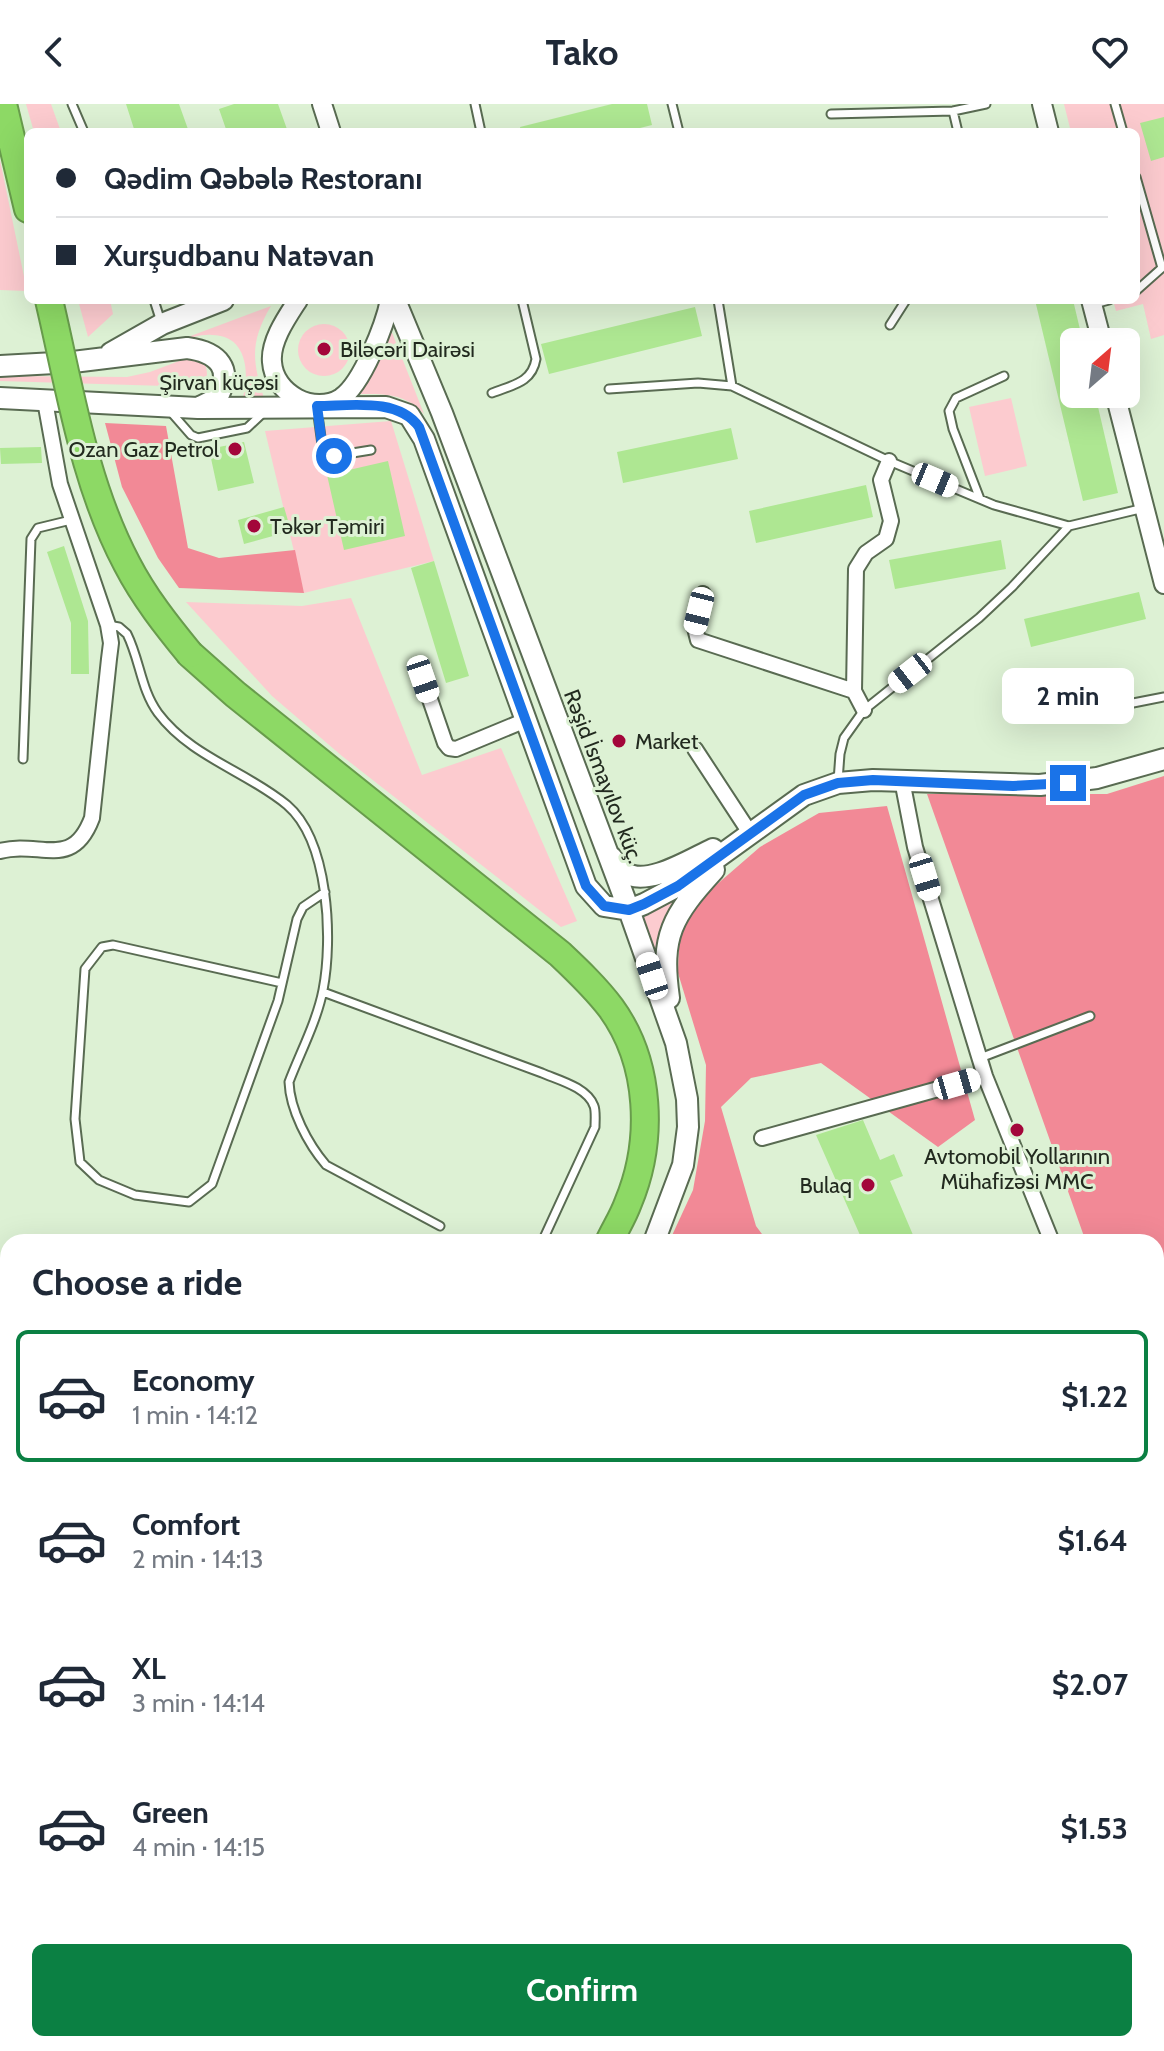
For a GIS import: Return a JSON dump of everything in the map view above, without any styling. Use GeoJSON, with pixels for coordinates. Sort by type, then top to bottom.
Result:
{"type":"FeatureCollection","features":[{"type":"Feature","properties":{"kind":"highway"},"geometry":{"type":"LineString","coordinates":[[3,104],[24,192]]}},
{"type":"Feature","properties":{"kind":"highway"},"geometry":{"type":"LineString","coordinates":[[50,304],[83,447],[113,535],[142,590],[190,654],[235,694],[560,954],[612,1010],[639,1070],[645,1105],[635,1183],[613,1234]]}},
{"type":"Feature","properties":{"kind":"main road"},"geometry":{"type":"LineString","coordinates":[[101,359],[162,324],[213,304]]}},
{"type":"Feature","properties":{"kind":"main road","name":"Rəşid İsmayılov küç."},"geometry":{"type":"LineString","coordinates":[[395,304],[442,413],[676,1043]]}},
{"type":"Feature","properties":{"kind":"main road"},"geometry":{"type":"LineString","coordinates":[[0,366],[101,359],[187,348],[208,353],[218,360],[225,379],[216,399],[198,408]]}},
{"type":"Feature","properties":{"kind":"main road","name":"Şirvan küçəsi"},"geometry":{"type":"LineString","coordinates":[[0,398],[198,408],[393,408],[409,415],[424,439],[526,720]]}},
{"type":"Feature","properties":{"kind":"main road"},"geometry":{"type":"LineString","coordinates":[[526,720],[586,886],[604,906],[629,910],[678,886],[804,795],[838,783],[902,780],[1013,786],[1068,783],[1164,759]]}},
{"type":"Feature","properties":{"kind":"main road"},"geometry":{"type":"LineString","coordinates":[[607,852],[622,871],[631,875],[653,876],[750,833]]}},
{"type":"Feature","properties":{"kind":"main road"},"geometry":{"type":"LineString","coordinates":[[657,1234],[683,1165],[688,1127],[687,1099],[664,964],[668,935],[695,891],[750,833]]}},
{"type":"Feature","properties":{"kind":"street"},"geometry":{"type":"LineString","coordinates":[[322,104],[330,128]]}},
{"type":"Feature","properties":{"kind":"street"},"geometry":{"type":"LineString","coordinates":[[1042,104],[1048,128]]}},
{"type":"Feature","properties":{"kind":"street"},"geometry":{"type":"LineString","coordinates":[[296,304],[276,341],[271,361],[278,379],[292,396],[317,406],[338,400],[356,382],[391,304]]}},
{"type":"Feature","properties":{"kind":"street"},"geometry":{"type":"LineString","coordinates":[[1098,304],[1101,328]]}},
{"type":"Feature","properties":{"kind":"street"},"geometry":{"type":"LineString","coordinates":[[0,851],[60,850],[76,845],[86,834],[92,818],[111,643],[108,625],[60,484],[45,401]]}},
{"type":"Feature","properties":{"kind":"street"},"geometry":{"type":"LineString","coordinates":[[1119,408],[1164,584]]}},
{"type":"Feature","properties":{"kind":"street"},"geometry":{"type":"LineString","coordinates":[[864,710],[854,691],[856,569],[866,553],[886,539],[891,521],[881,480],[889,461]]}},
{"type":"Feature","properties":{"kind":"street"},"geometry":{"type":"LineString","coordinates":[[703,594],[695,628],[698,640],[854,691]]}},
{"type":"Feature","properties":{"kind":"street"},"geometry":{"type":"LineString","coordinates":[[423,679],[449,748],[456,749],[526,720]]}},
{"type":"Feature","properties":{"kind":"street"},"geometry":{"type":"LineString","coordinates":[[695,749],[750,833]]}},
{"type":"Feature","properties":{"kind":"street"},"geometry":{"type":"LineString","coordinates":[[902,780],[915,847],[985,1076],[1049,1234]]}},
{"type":"Feature","properties":{"kind":"street"},"geometry":{"type":"LineString","coordinates":[[762,1138],[985,1076]]}},
{"type":"Feature","properties":{"kind":"lane"},"geometry":{"type":"LineString","coordinates":[[72,104],[82,128]]}},
{"type":"Feature","properties":{"kind":"lane"},"geometry":{"type":"LineString","coordinates":[[475,104],[480,128]]}},
{"type":"Feature","properties":{"kind":"lane"},"geometry":{"type":"LineString","coordinates":[[672,104],[678,128]]}},
{"type":"Feature","properties":{"kind":"lane"},"geometry":{"type":"LineString","coordinates":[[831,114],[953,111],[986,104]]}},
{"type":"Feature","properties":{"kind":"lane"},"geometry":{"type":"LineString","coordinates":[[1115,104],[1122,128]]}},
{"type":"Feature","properties":{"kind":"lane"},"geometry":{"type":"LineString","coordinates":[[953,111],[957,128]]}},
{"type":"Feature","properties":{"kind":"lane"},"geometry":{"type":"LineString","coordinates":[[1140,190],[1163,267],[1140,287]]}},
{"type":"Feature","properties":{"kind":"lane"},"geometry":{"type":"LineString","coordinates":[[155,304],[162,324]]}},
{"type":"Feature","properties":{"kind":"lane"},"geometry":{"type":"LineString","coordinates":[[492,393],[528,379],[534,369],[536,359],[523,304]]}},
{"type":"Feature","properties":{"kind":"lane"},"geometry":{"type":"LineString","coordinates":[[719,304],[732,386]]}},
{"type":"Feature","properties":{"kind":"lane"},"geometry":{"type":"LineString","coordinates":[[890,325],[903,304]]}},
{"type":"Feature","properties":{"kind":"lane"},"geometry":{"type":"LineString","coordinates":[[980,499],[949,411],[956,398],[1004,376]]}},
{"type":"Feature","properties":{"kind":"lane"},"geometry":{"type":"LineString","coordinates":[[609,389],[698,383],[732,386],[889,461],[980,499],[1069,526],[1144,507]]}},
{"type":"Feature","properties":{"kind":"lane"},"geometry":{"type":"LineString","coordinates":[[166,406],[191,435],[198,438],[247,428],[271,406]]}},
{"type":"Feature","properties":{"kind":"lane"},"geometry":{"type":"LineString","coordinates":[[317,406],[323,452],[326,455],[371,450]]}},
{"type":"Feature","properties":{"kind":"lane"},"geometry":{"type":"LineString","coordinates":[[23,759],[31,539],[38,528],[71,520]]}},
{"type":"Feature","properties":{"kind":"lane"},"geometry":{"type":"LineString","coordinates":[[838,783],[844,738],[864,710],[979,618],[1069,526]]}},
{"type":"Feature","properties":{"kind":"lane"},"geometry":{"type":"LineString","coordinates":[[108,625],[119,627],[127,634],[147,695],[172,729],[221,765],[288,805],[304,823],[317,851],[325,892],[326,960],[323,992],[289,1082],[290,1096],[313,1151],[326,1165],[440,1226]]}},
{"type":"Feature","properties":{"kind":"lane"},"geometry":{"type":"LineString","coordinates":[[1020,708],[1128,704],[1164,697]]}},
{"type":"Feature","properties":{"kind":"lane"},"geometry":{"type":"LineString","coordinates":[[282,983],[113,945],[102,947],[85,969],[75,1119],[80,1162],[99,1180],[135,1195],[189,1202],[212,1184],[278,1001],[297,919],[303,907],[325,892]]}},
{"type":"Feature","properties":{"kind":"lane"},"geometry":{"type":"LineString","coordinates":[[323,992],[542,1073],[585,1095],[594,1106],[595,1127],[546,1234]]}},
{"type":"Feature","properties":{"kind":"lane"},"geometry":{"type":"LineString","coordinates":[[980,1058],[1090,1016]]}},
{"type":"Feature","properties":{"kind":"shaded area"},"geometry":{"type":"Polygon","coordinates":[[[26,104],[51,104],[60,128],[33,128],[26,104]]]}},
{"type":"Feature","properties":{"kind":"shaded area"},"geometry":{"type":"Polygon","coordinates":[[[1064,104],[1164,104],[1164,335],[1151,339],[1143,304],[1116,311],[1114,304],[1140,304],[1140,128],[1070,128],[1064,104]]]}},
{"type":"Feature","properties":{"kind":"shaded area"},"geometry":{"type":"Polygon","coordinates":[[[0,160],[24,276],[24,291],[0,290],[0,160]]]}},
{"type":"Feature","properties":{"kind":"shaded area"},"geometry":{"type":"Polygon","coordinates":[[[79,304],[111,304],[113,314],[88,337],[79,304]]]}},
{"type":"Feature","properties":{"kind":"shaded area"},"geometry":{"type":"Polygon","coordinates":[[[271,306],[259,330],[255,351],[264,398],[243,397],[245,366],[239,348],[232,341],[208,335],[180,340],[271,306]]]}},
{"type":"Feature","properties":{"kind":"shaded area","name":"Biləcəri Dairəsi"},"geometry":{"type":"Polygon","coordinates":[[[324,324],[342,332],[350,350],[342,368],[324,376],[306,368],[298,350],[306,332],[324,324]]]}},
{"type":"Feature","properties":{"kind":"shaded area"},"geometry":{"type":"Polygon","coordinates":[[[391,330],[424,414],[401,398],[355,394],[369,380],[391,330]]]}},
{"type":"Feature","properties":{"kind":"shaded area"},"geometry":{"type":"Polygon","coordinates":[[[187,358],[198,359],[206,367],[206,382],[199,387],[0,381],[0,376],[127,377],[187,358]]]}},
{"type":"Feature","properties":{"kind":"shaded area"},"geometry":{"type":"Polygon","coordinates":[[[1011,398],[1027,466],[985,476],[969,407],[1011,398]]]}},
{"type":"Feature","properties":{"kind":"shaded area"},"geometry":{"type":"Polygon","coordinates":[[[391,421],[434,561],[304,593],[265,431],[391,421]]]}},
{"type":"Feature","properties":{"kind":"shaded area"},"geometry":{"type":"Polygon","coordinates":[[[105,423],[166,426],[188,548],[219,558],[295,550],[304,593],[179,588],[158,558],[122,487],[105,423]]]}},
{"type":"Feature","properties":{"kind":"shaded area"},"geometry":{"type":"Polygon","coordinates":[[[351,598],[422,775],[501,748],[577,921],[561,927],[342,756],[272,696],[186,602],[302,606],[351,598]]]}},
{"type":"Feature","properties":{"kind":"shaded area"},"geometry":{"type":"Polygon","coordinates":[[[1164,776],[1164,1234],[1083,1234],[927,794],[1107,794],[1164,776]]]}},
{"type":"Feature","properties":{"kind":"shaded area"},"geometry":{"type":"Polygon","coordinates":[[[887,806],[975,1120],[938,1147],[821,1063],[751,1078],[721,1107],[756,1226],[762,1234],[673,1234],[693,1190],[705,1121],[706,1065],[678,973],[679,939],[692,906],[760,847],[819,813],[887,806]]]}},
{"type":"Feature","properties":{"kind":"shaded area"},"geometry":{"type":"Polygon","coordinates":[[[685,890],[659,932],[656,962],[641,919],[685,890]]]}},
{"type":"Feature","properties":{"kind":"building"},"geometry":{"type":"Polygon","coordinates":[[[126,104],[179,104],[188,128],[134,128],[126,104]]]}},
{"type":"Feature","properties":{"kind":"building"},"geometry":{"type":"Polygon","coordinates":[[[234,104],[278,104],[287,128],[226,128],[219,109],[234,104]]]}},
{"type":"Feature","properties":{"kind":"building"},"geometry":{"type":"Polygon","coordinates":[[[612,104],[647,104],[652,125],[640,128],[520,127],[612,104]]]}},
{"type":"Feature","properties":{"kind":"building"},"geometry":{"type":"Polygon","coordinates":[[[1164,117],[1164,157],[1151,161],[1140,123],[1164,117]]]}},
{"type":"Feature","properties":{"kind":"building"},"geometry":{"type":"Polygon","coordinates":[[[1036,304],[1074,304],[1080,328],[1060,328],[1060,405],[1036,304]]]}},
{"type":"Feature","properties":{"kind":"building"},"geometry":{"type":"Polygon","coordinates":[[[695,307],[702,336],[549,374],[541,344],[695,307]]]}},
{"type":"Feature","properties":{"kind":"building"},"geometry":{"type":"Polygon","coordinates":[[[1061,408],[1098,408],[1118,493],[1083,501],[1061,408]]]}},
{"type":"Feature","properties":{"kind":"building"},"geometry":{"type":"Polygon","coordinates":[[[731,428],[738,459],[623,483],[617,452],[731,428]]]}},
{"type":"Feature","properties":{"kind":"building"},"geometry":{"type":"Polygon","coordinates":[[[244,442],[254,483],[218,491],[209,449],[244,442]]]}},
{"type":"Feature","properties":{"kind":"building"},"geometry":{"type":"Polygon","coordinates":[[[41,447],[42,463],[1,464],[0,448],[41,447]]]}},
{"type":"Feature","properties":{"kind":"building"},"geometry":{"type":"Polygon","coordinates":[[[388,461],[405,536],[344,550],[327,475],[388,461]]]}},
{"type":"Feature","properties":{"kind":"building"},"geometry":{"type":"Polygon","coordinates":[[[866,485],[873,517],[756,543],[749,511],[866,485]]]}},
{"type":"Feature","properties":{"kind":"building"},"geometry":{"type":"Polygon","coordinates":[[[284,507],[291,531],[244,544],[238,520],[284,507]]]}},
{"type":"Feature","properties":{"kind":"building"},"geometry":{"type":"Polygon","coordinates":[[[1001,540],[1006,569],[895,589],[889,560],[1001,540]]]}},
{"type":"Feature","properties":{"kind":"building"},"geometry":{"type":"Polygon","coordinates":[[[64,546],[88,621],[89,674],[71,674],[71,623],[47,552],[64,546]]]}},
{"type":"Feature","properties":{"kind":"building"},"geometry":{"type":"Polygon","coordinates":[[[434,561],[469,676],[446,683],[411,568],[434,561]]]}},
{"type":"Feature","properties":{"kind":"building"},"geometry":{"type":"Polygon","coordinates":[[[1139,592],[1146,619],[1031,647],[1024,619],[1139,592]]]}},
{"type":"Feature","properties":{"kind":"building"},"geometry":{"type":"Polygon","coordinates":[[[863,1120],[880,1160],[894,1154],[903,1176],[890,1181],[913,1234],[859,1234],[816,1135],[863,1120]]]}},
{"type":"Feature","properties":{"kind":"place","name":"Biləcəri Dairəsi"},"geometry":{"type":"Point","coordinates":[324,349]}},
{"type":"Feature","properties":{"kind":"place","name":"Ozan Gaz Petrol"},"geometry":{"type":"Point","coordinates":[235,449]}},
{"type":"Feature","properties":{"kind":"place","name":"Təkər Təmiri"},"geometry":{"type":"Point","coordinates":[254,526]}},
{"type":"Feature","properties":{"kind":"place","name":"Market"},"geometry":{"type":"Point","coordinates":[619,741]}},
{"type":"Feature","properties":{"kind":"place","name":"Avtomobil Yollarının Mühafizəsi MMC"},"geometry":{"type":"Point","coordinates":[1017,1130]}},
{"type":"Feature","properties":{"kind":"place","name":"Bulaq"},"geometry":{"type":"Point","coordinates":[868,1185]}},
{"type":"Feature","properties":{"kind":"route"},"geometry":{"type":"LineString","coordinates":[[334,456],[323,452],[317,406],[393,408],[409,415],[419,427],[586,886],[604,906],[629,910],[660,897],[787,806],[825,786],[873,780],[1013,786],[1068,783]]}}]}
